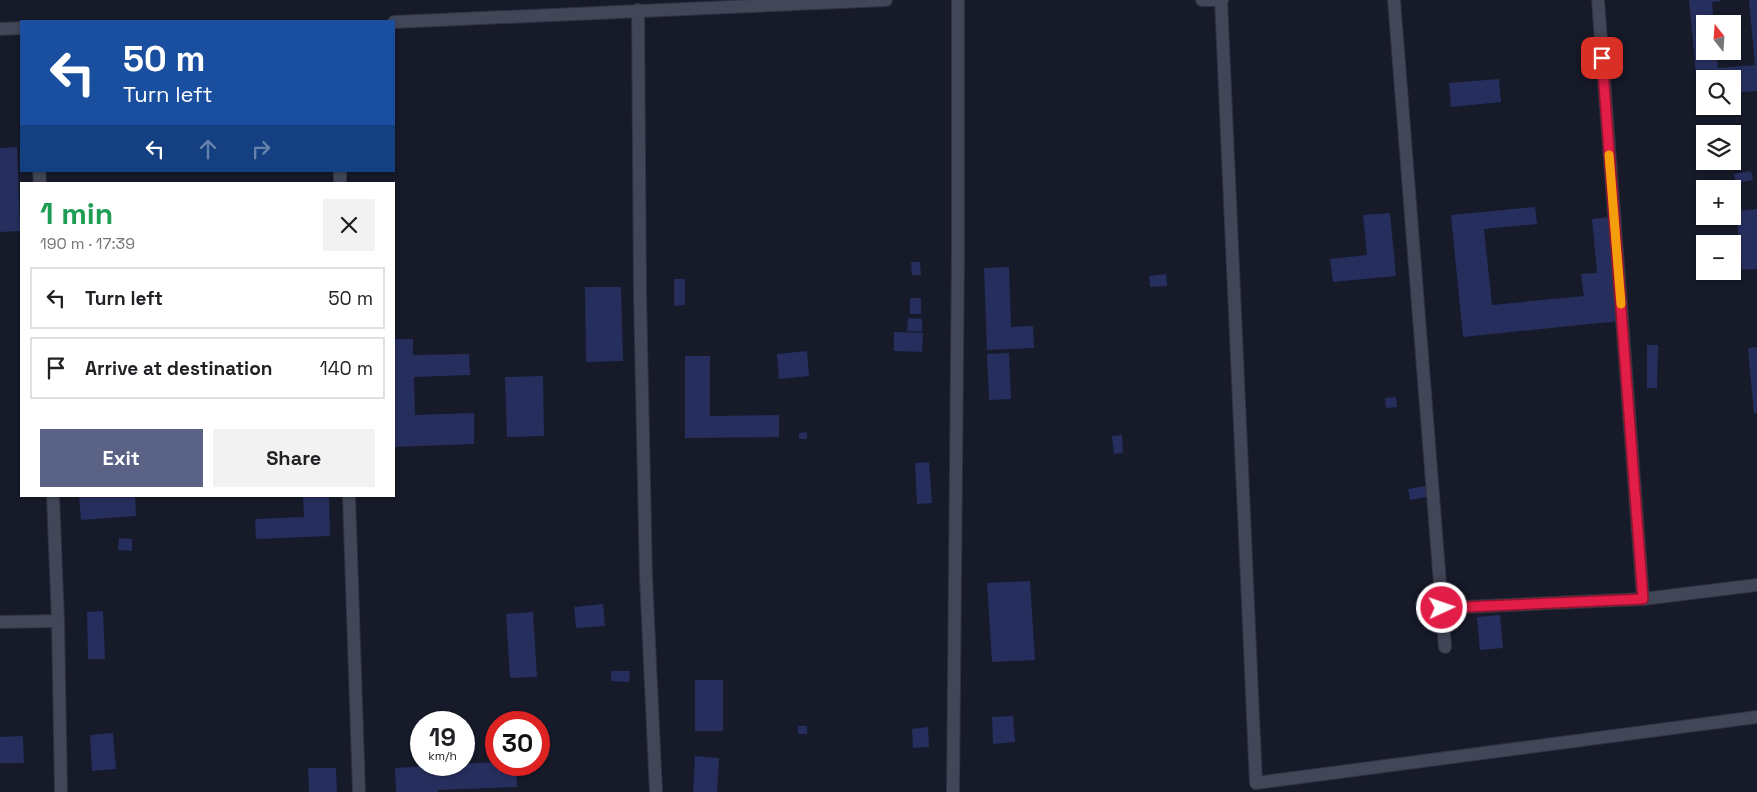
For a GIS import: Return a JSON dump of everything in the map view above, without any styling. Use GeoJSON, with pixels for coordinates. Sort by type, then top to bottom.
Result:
{"type":"FeatureCollection","features":[{"type":"Feature","properties":{"kind":"street"},"geometry":{"type":"LineString","coordinates":[[395,22],[886,0]]}},
{"type":"Feature","properties":{"kind":"street"},"geometry":{"type":"LineString","coordinates":[[953,792],[958,252],[958,0]]}},
{"type":"Feature","properties":{"kind":"street"},"geometry":{"type":"LineString","coordinates":[[1202,0],[1221,0],[1256,783],[1757,716]]}},
{"type":"Feature","properties":{"kind":"street"},"geometry":{"type":"LineString","coordinates":[[1394,0],[1445,647]]}},
{"type":"Feature","properties":{"kind":"street"},"geometry":{"type":"LineString","coordinates":[[1598,0],[1643,599]]}},
{"type":"Feature","properties":{"kind":"street"},"geometry":{"type":"LineString","coordinates":[[638,10],[640,305],[645,567],[656,792]]}},
{"type":"Feature","properties":{"kind":"street"},"geometry":{"type":"LineString","coordinates":[[0,29],[20,28]]}},
{"type":"Feature","properties":{"kind":"street"},"geometry":{"type":"LineString","coordinates":[[53,497],[58,621],[61,792]]}},
{"type":"Feature","properties":{"kind":"street"},"geometry":{"type":"LineString","coordinates":[[349,497],[359,792]]}},
{"type":"Feature","properties":{"kind":"street"},"geometry":{"type":"LineString","coordinates":[[1442,608],[1643,599],[1757,585]]}},
{"type":"Feature","properties":{"kind":"street"},"geometry":{"type":"LineString","coordinates":[[0,622],[58,621]]}},
{"type":"Feature","properties":{"kind":"building"},"geometry":{"type":"Polygon","coordinates":[[[1689,0],[1721,1],[1712,2],[1713,15],[1696,15],[1696,60],[1717,60],[1718,68],[1755,65],[1749,0],[1757,0],[1757,91],[1741,92],[1741,70],[1696,70],[1696,75],[1689,0]]]}},
{"type":"Feature","properties":{"kind":"building"},"geometry":{"type":"Polygon","coordinates":[[[1499,79],[1501,102],[1451,107],[1449,83],[1499,79]]]}},
{"type":"Feature","properties":{"kind":"building"},"geometry":{"type":"Polygon","coordinates":[[[17,147],[20,231],[0,232],[0,148],[17,147]]]}},
{"type":"Feature","properties":{"kind":"building"},"geometry":{"type":"Polygon","coordinates":[[[1751,171],[1753,180],[1741,182],[1741,180],[1735,180],[1734,174],[1751,171]]]}},
{"type":"Feature","properties":{"kind":"building"},"geometry":{"type":"Polygon","coordinates":[[[1535,207],[1537,224],[1484,229],[1492,305],[1584,296],[1581,274],[1597,273],[1592,219],[1610,217],[1620,321],[1463,337],[1451,215],[1535,207]]]}},
{"type":"Feature","properties":{"kind":"building"},"geometry":{"type":"Polygon","coordinates":[[[1757,209],[1757,269],[1742,270],[1741,235],[1738,235],[1737,225],[1741,225],[1741,211],[1757,209]]]}},
{"type":"Feature","properties":{"kind":"building"},"geometry":{"type":"Polygon","coordinates":[[[1390,213],[1396,276],[1333,282],[1330,259],[1367,255],[1363,215],[1390,213]]]}},
{"type":"Feature","properties":{"kind":"building"},"geometry":{"type":"Polygon","coordinates":[[[911,262],[920,262],[921,275],[912,275],[911,262]]]}},
{"type":"Feature","properties":{"kind":"building"},"geometry":{"type":"Polygon","coordinates":[[[1009,267],[1011,327],[1033,326],[1034,348],[987,350],[984,268],[1009,267]]]}},
{"type":"Feature","properties":{"kind":"building"},"geometry":{"type":"Polygon","coordinates":[[[1166,274],[1167,286],[1150,287],[1149,276],[1166,274]]]}},
{"type":"Feature","properties":{"kind":"building"},"geometry":{"type":"Polygon","coordinates":[[[674,279],[685,279],[685,305],[674,306],[674,279]]]}},
{"type":"Feature","properties":{"kind":"building"},"geometry":{"type":"Polygon","coordinates":[[[585,287],[621,287],[623,361],[586,362],[585,287]]]}},
{"type":"Feature","properties":{"kind":"building"},"geometry":{"type":"Polygon","coordinates":[[[910,298],[921,298],[921,314],[910,314],[910,298]]]}},
{"type":"Feature","properties":{"kind":"building"},"geometry":{"type":"Polygon","coordinates":[[[908,318],[922,319],[922,332],[907,331],[908,318]]]}},
{"type":"Feature","properties":{"kind":"building"},"geometry":{"type":"Polygon","coordinates":[[[894,332],[923,333],[922,352],[894,351],[894,332]]]}},
{"type":"Feature","properties":{"kind":"building"},"geometry":{"type":"Polygon","coordinates":[[[395,339],[413,339],[413,355],[469,354],[470,375],[414,377],[415,415],[474,413],[474,444],[395,447],[395,339]]]}},
{"type":"Feature","properties":{"kind":"building"},"geometry":{"type":"Polygon","coordinates":[[[1647,345],[1658,345],[1657,388],[1647,388],[1647,345]]]}},
{"type":"Feature","properties":{"kind":"building"},"geometry":{"type":"Polygon","coordinates":[[[1757,347],[1757,413],[1754,414],[1748,348],[1757,347]]]}},
{"type":"Feature","properties":{"kind":"building"},"geometry":{"type":"Polygon","coordinates":[[[807,351],[809,376],[779,379],[777,354],[807,351]]]}},
{"type":"Feature","properties":{"kind":"building"},"geometry":{"type":"Polygon","coordinates":[[[1009,353],[1011,399],[989,400],[987,354],[1009,353]]]}},
{"type":"Feature","properties":{"kind":"building"},"geometry":{"type":"Polygon","coordinates":[[[685,356],[710,356],[710,416],[779,415],[779,437],[685,438],[685,356]]]}},
{"type":"Feature","properties":{"kind":"building"},"geometry":{"type":"Polygon","coordinates":[[[543,376],[544,436],[507,437],[505,377],[543,376]]]}},
{"type":"Feature","properties":{"kind":"building"},"geometry":{"type":"Polygon","coordinates":[[[1396,397],[1397,407],[1386,408],[1385,398],[1396,397]]]}},
{"type":"Feature","properties":{"kind":"building"},"geometry":{"type":"Polygon","coordinates":[[[807,432],[807,439],[799,439],[799,433],[807,432]]]}},
{"type":"Feature","properties":{"kind":"building"},"geometry":{"type":"Polygon","coordinates":[[[1122,435],[1123,453],[1114,454],[1112,436],[1122,435]]]}},
{"type":"Feature","properties":{"kind":"building"},"geometry":{"type":"Polygon","coordinates":[[[929,462],[932,503],[917,504],[915,463],[929,462]]]}},
{"type":"Feature","properties":{"kind":"building"},"geometry":{"type":"Polygon","coordinates":[[[1431,485],[1432,496],[1410,500],[1408,489],[1431,485]]]}},
{"type":"Feature","properties":{"kind":"building"},"geometry":{"type":"Polygon","coordinates":[[[79,497],[135,497],[136,516],[81,520],[79,497]]]}},
{"type":"Feature","properties":{"kind":"building"},"geometry":{"type":"Polygon","coordinates":[[[303,497],[329,497],[330,536],[256,539],[255,519],[304,517],[303,497]]]}},
{"type":"Feature","properties":{"kind":"building"},"geometry":{"type":"Polygon","coordinates":[[[119,538],[132,539],[132,551],[118,550],[119,538]]]}},
{"type":"Feature","properties":{"kind":"building"},"geometry":{"type":"Polygon","coordinates":[[[1030,581],[1035,660],[992,662],[987,583],[1030,581]]]}},
{"type":"Feature","properties":{"kind":"building"},"geometry":{"type":"Polygon","coordinates":[[[603,604],[605,626],[576,628],[574,607],[603,604]]]}},
{"type":"Feature","properties":{"kind":"building"},"geometry":{"type":"Polygon","coordinates":[[[103,611],[105,659],[88,659],[87,612],[103,611]]]}},
{"type":"Feature","properties":{"kind":"building"},"geometry":{"type":"Polygon","coordinates":[[[533,612],[537,677],[510,678],[506,614],[533,612]]]}},
{"type":"Feature","properties":{"kind":"building"},"geometry":{"type":"Polygon","coordinates":[[[1500,615],[1503,648],[1480,650],[1477,617],[1500,615]]]}},
{"type":"Feature","properties":{"kind":"building"},"geometry":{"type":"Polygon","coordinates":[[[611,671],[630,671],[629,682],[611,681],[611,671]]]}},
{"type":"Feature","properties":{"kind":"building"},"geometry":{"type":"Polygon","coordinates":[[[695,680],[723,680],[723,731],[695,731],[695,680]]]}},
{"type":"Feature","properties":{"kind":"building"},"geometry":{"type":"Polygon","coordinates":[[[1013,716],[1015,742],[993,744],[992,717],[1013,716]]]}},
{"type":"Feature","properties":{"kind":"building"},"geometry":{"type":"Polygon","coordinates":[[[798,726],[807,726],[807,734],[798,734],[798,726]]]}},
{"type":"Feature","properties":{"kind":"building"},"geometry":{"type":"Polygon","coordinates":[[[928,727],[929,747],[913,748],[912,729],[928,727]]]}},
{"type":"Feature","properties":{"kind":"building"},"geometry":{"type":"Polygon","coordinates":[[[113,733],[116,769],[92,771],[90,735],[113,733]]]}},
{"type":"Feature","properties":{"kind":"building"},"geometry":{"type":"Polygon","coordinates":[[[23,736],[24,763],[0,763],[0,737],[23,736]]]}},
{"type":"Feature","properties":{"kind":"building"},"geometry":{"type":"Polygon","coordinates":[[[695,756],[719,758],[717,792],[693,792],[695,756]]]}},
{"type":"Feature","properties":{"kind":"building"},"geometry":{"type":"Polygon","coordinates":[[[475,763],[485,763],[485,776],[516,776],[517,787],[438,790],[438,792],[396,792],[395,768],[410,767],[410,776],[475,776],[475,763]]]}},
{"type":"Feature","properties":{"kind":"building"},"geometry":{"type":"Polygon","coordinates":[[[308,768],[336,768],[337,792],[309,792],[308,768]]]}},
{"type":"Feature","properties":{"kind":"slow traffic"},"geometry":{"type":"LineString","coordinates":[[1609,155],[1621,304]]}},
{"type":"Feature","properties":{"kind":"route"},"geometry":{"type":"LineString","coordinates":[[1442,608],[1643,599],[1602,58]]}}]}
